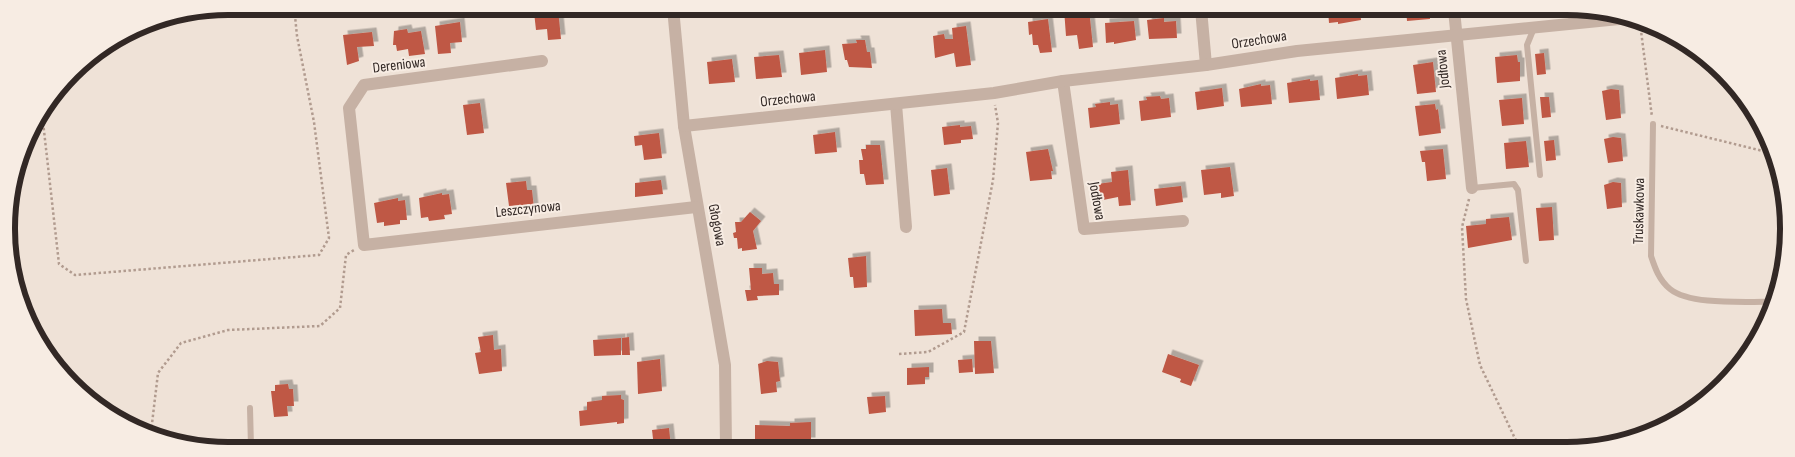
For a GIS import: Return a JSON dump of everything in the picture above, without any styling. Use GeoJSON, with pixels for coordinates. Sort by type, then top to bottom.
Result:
{"type":"FeatureCollection","features":[{"type":"Feature","properties":{"kind":"street","name":"Głogowa"},"geometry":{"type":"LineString","coordinates":[[674,15],[684,126],[696,207],[720,324],[725,365],[726,442]]}},
{"type":"Feature","properties":{"kind":"street"},"geometry":{"type":"LineString","coordinates":[[1202,15],[1206,65]]}},
{"type":"Feature","properties":{"kind":"street","name":"Jodłowa"},"geometry":{"type":"LineString","coordinates":[[1454,15],[1472,188]]}},
{"type":"Feature","properties":{"kind":"street","name":"Orzechowa"},"geometry":{"type":"LineString","coordinates":[[684,126],[994,93],[1063,81],[1206,65],[1297,51],[1611,20]]}},
{"type":"Feature","properties":{"kind":"street","name":"Dereniowa"},"geometry":{"type":"LineString","coordinates":[[364,244],[349,108],[364,85],[542,62]]}},
{"type":"Feature","properties":{"kind":"street","name":"Jodłowa"},"geometry":{"type":"LineString","coordinates":[[1063,81],[1084,229],[1182,222]]}},
{"type":"Feature","properties":{"kind":"street"},"geometry":{"type":"LineString","coordinates":[[896,104],[906,228]]}},
{"type":"Feature","properties":{"kind":"street","name":"Leszczynowa"},"geometry":{"type":"LineString","coordinates":[[364,244],[696,207]]}},
{"type":"Feature","properties":{"kind":"lane"},"geometry":{"type":"LineString","coordinates":[[1534,27],[1527,45],[1540,175]]}},
{"type":"Feature","properties":{"kind":"lane","name":"Truskawkowa"},"geometry":{"type":"LineString","coordinates":[[1653,124],[1651,256],[1658,275],[1671,290],[1692,298],[1767,302]]}},
{"type":"Feature","properties":{"kind":"lane"},"geometry":{"type":"LineString","coordinates":[[1472,188],[1514,184],[1518,190],[1526,261]]}},
{"type":"Feature","properties":{"kind":"lane"},"geometry":{"type":"LineString","coordinates":[[250,408],[250,442]]}},
{"type":"Feature","properties":{"kind":"path"},"geometry":{"type":"LineString","coordinates":[[43,123],[59,264],[75,275],[319,255],[329,238],[314,122],[297,36],[295,15]]}},
{"type":"Feature","properties":{"kind":"path"},"geometry":{"type":"LineString","coordinates":[[1641,28],[1653,124],[1766,152]]}},
{"type":"Feature","properties":{"kind":"path"},"geometry":{"type":"LineString","coordinates":[[899,354],[928,352],[964,332],[993,180],[998,123],[994,93]]}},
{"type":"Feature","properties":{"kind":"path"},"geometry":{"type":"LineString","coordinates":[[1472,188],[1462,227],[1466,299],[1480,365],[1517,442]]}},
{"type":"Feature","properties":{"kind":"path"},"geometry":{"type":"LineString","coordinates":[[151,427],[158,373],[181,343],[228,330],[320,326],[340,308],[346,255],[364,244]]}},
{"type":"Feature","properties":{"kind":"building"},"geometry":{"type":"Polygon","coordinates":[[[534,15],[559,15],[561,39],[548,40],[547,29],[536,30],[534,15]]]}},
{"type":"Feature","properties":{"kind":"building"},"geometry":{"type":"Polygon","coordinates":[[[1064,15],[1090,15],[1093,47],[1079,49],[1077,35],[1066,36],[1064,15]]]}},
{"type":"Feature","properties":{"kind":"building"},"geometry":{"type":"Polygon","coordinates":[[[1328,15],[1360,15],[1361,20],[1338,24],[1338,22],[1329,23],[1328,15]]]}},
{"type":"Feature","properties":{"kind":"building"},"geometry":{"type":"Polygon","coordinates":[[[1406,15],[1430,15],[1430,19],[1407,21],[1406,15]]]}},
{"type":"Feature","properties":{"kind":"building"},"geometry":{"type":"Polygon","coordinates":[[[1164,18],[1164,22],[1176,21],[1177,38],[1149,39],[1147,20],[1164,18]]]}},
{"type":"Feature","properties":{"kind":"building"},"geometry":{"type":"Polygon","coordinates":[[[1048,19],[1052,52],[1040,53],[1038,45],[1033,45],[1032,34],[1029,35],[1028,22],[1048,19]]]}},
{"type":"Feature","properties":{"kind":"building"},"geometry":{"type":"Polygon","coordinates":[[[1134,21],[1136,40],[1114,44],[1114,42],[1106,43],[1105,23],[1134,21]]]}},
{"type":"Feature","properties":{"kind":"building"},"geometry":{"type":"Polygon","coordinates":[[[460,22],[462,42],[450,43],[451,53],[438,54],[435,26],[460,22]]]}},
{"type":"Feature","properties":{"kind":"building"},"geometry":{"type":"Polygon","coordinates":[[[966,26],[971,65],[956,67],[954,53],[935,58],[933,36],[944,34],[945,39],[953,39],[952,28],[966,26]]]}},
{"type":"Feature","properties":{"kind":"building"},"geometry":{"type":"Polygon","coordinates":[[[407,29],[408,33],[421,31],[425,54],[409,56],[408,49],[397,51],[396,45],[393,45],[394,31],[407,29]]]}},
{"type":"Feature","properties":{"kind":"building"},"geometry":{"type":"Polygon","coordinates":[[[372,32],[374,46],[357,47],[359,61],[347,65],[343,35],[372,32]]]}},
{"type":"Feature","properties":{"kind":"building"},"geometry":{"type":"Polygon","coordinates":[[[856,40],[865,40],[867,52],[870,52],[872,68],[849,67],[847,60],[845,60],[842,44],[857,43],[856,40]]]}},
{"type":"Feature","properties":{"kind":"building"},"geometry":{"type":"Polygon","coordinates":[[[825,50],[827,72],[801,75],[799,53],[825,50]]]}},
{"type":"Feature","properties":{"kind":"building"},"geometry":{"type":"Polygon","coordinates":[[[1544,53],[1546,74],[1537,75],[1535,54],[1544,53]]]}},
{"type":"Feature","properties":{"kind":"building"},"geometry":{"type":"Polygon","coordinates":[[[779,55],[782,77],[756,79],[754,57],[779,55]]]}},
{"type":"Feature","properties":{"kind":"building"},"geometry":{"type":"Polygon","coordinates":[[[1517,55],[1518,62],[1520,62],[1520,81],[1497,83],[1495,57],[1517,55]]]}},
{"type":"Feature","properties":{"kind":"building"},"geometry":{"type":"Polygon","coordinates":[[[732,59],[735,82],[709,84],[707,62],[732,59]]]}},
{"type":"Feature","properties":{"kind":"building"},"geometry":{"type":"Polygon","coordinates":[[[1433,62],[1436,92],[1417,94],[1413,65],[1433,62]]]}},
{"type":"Feature","properties":{"kind":"building"},"geometry":{"type":"Polygon","coordinates":[[[1358,74],[1358,76],[1367,75],[1369,95],[1337,99],[1335,78],[1358,74]]]}},
{"type":"Feature","properties":{"kind":"building"},"geometry":{"type":"Polygon","coordinates":[[[1310,79],[1310,81],[1318,80],[1320,100],[1289,103],[1287,83],[1310,79]]]}},
{"type":"Feature","properties":{"kind":"building"},"geometry":{"type":"Polygon","coordinates":[[[1261,84],[1261,86],[1270,85],[1272,104],[1241,107],[1239,89],[1261,84]]]}},
{"type":"Feature","properties":{"kind":"building"},"geometry":{"type":"Polygon","coordinates":[[[1222,88],[1224,106],[1197,110],[1195,92],[1222,88]]]}},
{"type":"Feature","properties":{"kind":"building"},"geometry":{"type":"Polygon","coordinates":[[[1619,90],[1621,118],[1606,120],[1602,91],[1619,90]]]}},
{"type":"Feature","properties":{"kind":"building"},"geometry":{"type":"Polygon","coordinates":[[[1160,96],[1161,99],[1169,98],[1171,117],[1141,121],[1139,101],[1147,100],[1146,97],[1160,96]]]}},
{"type":"Feature","properties":{"kind":"building"},"geometry":{"type":"Polygon","coordinates":[[[1540,97],[1549,97],[1551,117],[1542,118],[1540,97]]]}},
{"type":"Feature","properties":{"kind":"building"},"geometry":{"type":"Polygon","coordinates":[[[1522,98],[1524,124],[1502,126],[1499,100],[1522,98]]]}},
{"type":"Feature","properties":{"kind":"building"},"geometry":{"type":"Polygon","coordinates":[[[1110,102],[1110,105],[1118,104],[1120,124],[1090,128],[1088,108],[1096,107],[1095,104],[1110,102]]]}},
{"type":"Feature","properties":{"kind":"building"},"geometry":{"type":"Polygon","coordinates":[[[480,103],[484,133],[467,135],[463,105],[480,103]]]}},
{"type":"Feature","properties":{"kind":"building"},"geometry":{"type":"Polygon","coordinates":[[[1435,104],[1436,110],[1438,109],[1441,133],[1419,136],[1415,106],[1435,104]]]}},
{"type":"Feature","properties":{"kind":"building"},"geometry":{"type":"Polygon","coordinates":[[[960,125],[960,127],[971,126],[973,139],[944,145],[942,127],[960,125]]]}},
{"type":"Feature","properties":{"kind":"building"},"geometry":{"type":"Polygon","coordinates":[[[835,132],[837,152],[815,154],[813,135],[835,132]]]}},
{"type":"Feature","properties":{"kind":"building"},"geometry":{"type":"Polygon","coordinates":[[[659,133],[662,158],[644,160],[642,145],[635,146],[634,136],[659,133]]]}},
{"type":"Feature","properties":{"kind":"building"},"geometry":{"type":"Polygon","coordinates":[[[1621,138],[1623,161],[1608,163],[1604,139],[1621,138]]]}},
{"type":"Feature","properties":{"kind":"building"},"geometry":{"type":"Polygon","coordinates":[[[1554,140],[1556,160],[1546,161],[1544,141],[1554,140]]]}},
{"type":"Feature","properties":{"kind":"building"},"geometry":{"type":"Polygon","coordinates":[[[1526,141],[1529,167],[1506,169],[1504,143],[1526,141]]]}},
{"type":"Feature","properties":{"kind":"building"},"geometry":{"type":"Polygon","coordinates":[[[866,145],[880,145],[884,184],[866,185],[864,174],[860,174],[859,160],[863,160],[861,149],[866,149],[866,145]]]}},
{"type":"Feature","properties":{"kind":"building"},"geometry":{"type":"Polygon","coordinates":[[[1048,149],[1053,171],[1051,171],[1052,179],[1030,181],[1026,152],[1048,149]]]}},
{"type":"Feature","properties":{"kind":"building"},"geometry":{"type":"Polygon","coordinates":[[[1443,149],[1446,179],[1427,181],[1425,162],[1422,162],[1420,151],[1443,149]]]}},
{"type":"Feature","properties":{"kind":"building"},"geometry":{"type":"Polygon","coordinates":[[[1230,167],[1234,196],[1221,198],[1221,193],[1204,195],[1201,170],[1230,167]]]}},
{"type":"Feature","properties":{"kind":"building"},"geometry":{"type":"Polygon","coordinates":[[[947,168],[950,194],[934,196],[931,170],[947,168]]]}},
{"type":"Feature","properties":{"kind":"building"},"geometry":{"type":"Polygon","coordinates":[[[1128,170],[1131,205],[1119,206],[1118,197],[1098,201],[1097,184],[1112,182],[1111,172],[1128,170]]]}},
{"type":"Feature","properties":{"kind":"building"},"geometry":{"type":"Polygon","coordinates":[[[661,180],[663,194],[635,197],[635,183],[661,180]]]}},
{"type":"Feature","properties":{"kind":"building"},"geometry":{"type":"Polygon","coordinates":[[[526,181],[527,190],[532,190],[534,209],[522,210],[522,205],[509,206],[506,183],[526,181]]]}},
{"type":"Feature","properties":{"kind":"building"},"geometry":{"type":"Polygon","coordinates":[[[1613,182],[1621,183],[1622,207],[1607,209],[1604,185],[1613,182]]]}},
{"type":"Feature","properties":{"kind":"building"},"geometry":{"type":"Polygon","coordinates":[[[1181,186],[1183,202],[1156,206],[1154,189],[1181,186]]]}},
{"type":"Feature","properties":{"kind":"building"},"geometry":{"type":"Polygon","coordinates":[[[442,193],[442,195],[449,194],[452,214],[444,215],[445,219],[429,221],[428,217],[421,218],[419,198],[442,193]]]}},
{"type":"Feature","properties":{"kind":"building"},"geometry":{"type":"Polygon","coordinates":[[[398,198],[398,201],[405,200],[407,220],[400,220],[400,224],[384,226],[384,222],[377,223],[374,203],[398,198]]]}},
{"type":"Feature","properties":{"kind":"building"},"geometry":{"type":"Polygon","coordinates":[[[1552,207],[1554,240],[1539,241],[1536,208],[1552,207]]]}},
{"type":"Feature","properties":{"kind":"building"},"geometry":{"type":"Polygon","coordinates":[[[750,212],[761,221],[753,231],[757,249],[742,251],[742,248],[738,249],[737,238],[734,238],[733,233],[736,232],[735,222],[741,222],[750,212]]]}},
{"type":"Feature","properties":{"kind":"building"},"geometry":{"type":"Polygon","coordinates":[[[1509,217],[1512,240],[1468,248],[1466,226],[1486,224],[1486,219],[1509,217]]]}},
{"type":"Feature","properties":{"kind":"building"},"geometry":{"type":"Polygon","coordinates":[[[866,256],[867,287],[854,288],[853,277],[850,277],[848,258],[866,256]]]}},
{"type":"Feature","properties":{"kind":"building"},"geometry":{"type":"Polygon","coordinates":[[[749,268],[762,268],[762,274],[773,273],[774,284],[779,284],[779,295],[757,296],[758,300],[747,301],[745,290],[751,290],[749,268]]]}},
{"type":"Feature","properties":{"kind":"building"},"geometry":{"type":"Polygon","coordinates":[[[942,309],[943,323],[951,323],[952,334],[915,336],[914,310],[942,309]]]}},
{"type":"Feature","properties":{"kind":"building"},"geometry":{"type":"Polygon","coordinates":[[[493,335],[494,350],[501,349],[502,371],[479,374],[475,353],[481,352],[478,337],[493,335]]]}},
{"type":"Feature","properties":{"kind":"building"},"geometry":{"type":"Polygon","coordinates":[[[629,337],[630,355],[622,355],[622,338],[629,337]]]}},
{"type":"Feature","properties":{"kind":"building"},"geometry":{"type":"Polygon","coordinates":[[[621,338],[621,355],[594,356],[593,340],[621,338]]]}},
{"type":"Feature","properties":{"kind":"building"},"geometry":{"type":"Polygon","coordinates":[[[974,341],[991,341],[994,373],[975,374],[974,341]]]}},
{"type":"Feature","properties":{"kind":"building"},"geometry":{"type":"Polygon","coordinates":[[[1168,354],[1199,365],[1191,386],[1180,382],[1181,379],[1162,372],[1168,354]]]}},
{"type":"Feature","properties":{"kind":"building"},"geometry":{"type":"Polygon","coordinates":[[[660,359],[662,391],[638,394],[637,362],[660,359]]]}},
{"type":"Feature","properties":{"kind":"building"},"geometry":{"type":"Polygon","coordinates":[[[972,359],[973,372],[959,373],[958,360],[972,359]]]}},
{"type":"Feature","properties":{"kind":"building"},"geometry":{"type":"Polygon","coordinates":[[[767,361],[778,362],[780,381],[776,382],[777,392],[761,394],[758,364],[767,361]]]}},
{"type":"Feature","properties":{"kind":"building"},"geometry":{"type":"Polygon","coordinates":[[[929,367],[929,377],[925,377],[925,384],[907,385],[907,368],[929,367]]]}},
{"type":"Feature","properties":{"kind":"building"},"geometry":{"type":"Polygon","coordinates":[[[288,384],[289,389],[293,389],[294,406],[287,406],[288,416],[274,417],[271,391],[275,391],[275,385],[288,384]]]}},
{"type":"Feature","properties":{"kind":"building"},"geometry":{"type":"Polygon","coordinates":[[[621,395],[621,399],[624,400],[624,423],[580,426],[579,411],[587,410],[587,402],[602,400],[602,396],[621,395]]]}},
{"type":"Feature","properties":{"kind":"building"},"geometry":{"type":"Polygon","coordinates":[[[885,396],[886,412],[869,414],[867,397],[885,396]]]}},
{"type":"Feature","properties":{"kind":"building"},"geometry":{"type":"Polygon","coordinates":[[[811,422],[811,442],[755,442],[755,425],[790,426],[790,423],[811,422]]]}},
{"type":"Feature","properties":{"kind":"building"},"geometry":{"type":"Polygon","coordinates":[[[669,428],[670,442],[653,442],[652,430],[669,428]]]}}]}
